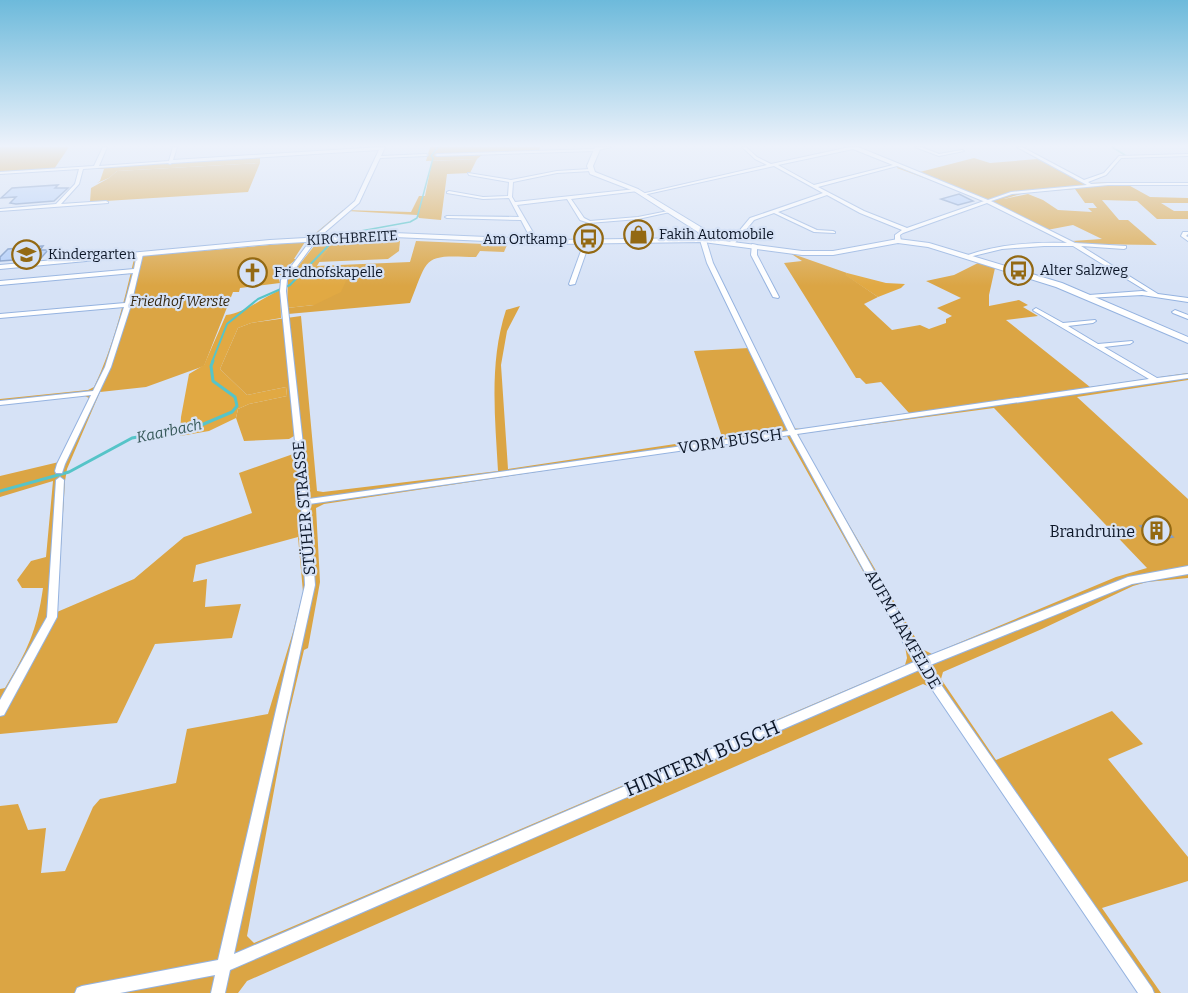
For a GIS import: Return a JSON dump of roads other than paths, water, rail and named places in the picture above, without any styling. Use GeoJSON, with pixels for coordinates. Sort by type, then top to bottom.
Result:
{"type":"FeatureCollection","features":[{"type":"Feature","properties":{"kind":"street"},"geometry":{"type":"LineString","coordinates":[[58,205],[69,193]]}},
{"type":"Feature","properties":{"kind":"street","name":"STÜHER STRASSE"},"geometry":{"type":"LineString","coordinates":[[218,993],[310,585],[305,502],[283,288],[293,266],[314,240],[357,202],[361,193]]}},
{"type":"Feature","properties":{"kind":"street"},"geometry":{"type":"LineString","coordinates":[[457,193],[483,198],[510,197]]}},
{"type":"Feature","properties":{"kind":"street"},"geometry":{"type":"LineString","coordinates":[[510,193],[513,204],[535,241]]}},
{"type":"Feature","properties":{"kind":"street"},"geometry":{"type":"LineString","coordinates":[[513,204],[628,193]]}},
{"type":"Feature","properties":{"kind":"street"},"geometry":{"type":"LineString","coordinates":[[642,193],[701,231],[704,240]]}},
{"type":"Feature","properties":{"kind":"street"},"geometry":{"type":"LineString","coordinates":[[733,242],[752,219],[827,193]]}},
{"type":"Feature","properties":{"kind":"street"},"geometry":{"type":"LineString","coordinates":[[829,193],[862,212],[908,230]]}},
{"type":"Feature","properties":{"kind":"street"},"geometry":{"type":"LineString","coordinates":[[969,193],[1075,245],[1155,294]]}},
{"type":"Feature","properties":{"kind":"street"},"geometry":{"type":"LineString","coordinates":[[898,241],[897,235],[908,230],[1010,193]]}},
{"type":"Feature","properties":{"kind":"street"},"geometry":{"type":"LineString","coordinates":[[570,200],[582,219],[589,222],[638,218],[668,212]]}},
{"type":"Feature","properties":{"kind":"street"},"geometry":{"type":"LineString","coordinates":[[0,210],[106,202]]}},
{"type":"Feature","properties":{"kind":"street"},"geometry":{"type":"LineString","coordinates":[[773,211],[816,231],[833,232]]}},
{"type":"Feature","properties":{"kind":"street"},"geometry":{"type":"LineString","coordinates":[[447,217],[522,219]]}},
{"type":"Feature","properties":{"kind":"street"},"geometry":{"type":"LineString","coordinates":[[1188,233],[1183,237],[1188,239]]}},
{"type":"Feature","properties":{"kind":"street","name":"KIRCHBREITE"},"geometry":{"type":"LineString","coordinates":[[0,267],[314,240],[417,235],[587,242],[704,240],[816,253],[841,252],[898,241],[922,244],[967,257],[1089,297],[1188,340]]}},
{"type":"Feature","properties":{"kind":"street","name":"AUFM HAMFELDE"},"geometry":{"type":"LineString","coordinates":[[704,240],[710,263],[792,432],[921,664],[1148,993]]}},
{"type":"Feature","properties":{"kind":"street"},"geometry":{"type":"LineString","coordinates":[[572,284],[587,242]]}},
{"type":"Feature","properties":{"kind":"street"},"geometry":{"type":"LineString","coordinates":[[754,245],[754,255],[777,297]]}},
{"type":"Feature","properties":{"kind":"street"},"geometry":{"type":"LineString","coordinates":[[967,257],[991,247],[1075,245],[1124,247]]}},
{"type":"Feature","properties":{"kind":"street"},"geometry":{"type":"LineString","coordinates":[[0,711],[52,617],[61,464],[108,367],[128,304],[140,254]]}},
{"type":"Feature","properties":{"kind":"street"},"geometry":{"type":"LineString","coordinates":[[0,283],[135,271]]}},
{"type":"Feature","properties":{"kind":"street"},"geometry":{"type":"LineString","coordinates":[[1089,297],[1155,294],[1188,300]]}},
{"type":"Feature","properties":{"kind":"street"},"geometry":{"type":"LineString","coordinates":[[0,316],[128,304]]}},
{"type":"Feature","properties":{"kind":"street"},"geometry":{"type":"LineString","coordinates":[[1036,310],[1155,380]]}},
{"type":"Feature","properties":{"kind":"street"},"geometry":{"type":"LineString","coordinates":[[1175,312],[1188,317]]}},
{"type":"Feature","properties":{"kind":"street"},"geometry":{"type":"LineString","coordinates":[[1062,325],[1093,321]]}},
{"type":"Feature","properties":{"kind":"street"},"geometry":{"type":"LineString","coordinates":[[1097,346],[1130,342]]}},
{"type":"Feature","properties":{"kind":"street","name":"VORM BUSCH"},"geometry":{"type":"LineString","coordinates":[[305,502],[1188,376]]}},
{"type":"Feature","properties":{"kind":"street"},"geometry":{"type":"LineString","coordinates":[[0,402],[94,393]]}},
{"type":"Feature","properties":{"kind":"street","name":"HINTERM BUSCH"},"geometry":{"type":"LineString","coordinates":[[82,993],[223,966],[921,664],[1131,580],[1188,570]]}},
{"type":"Feature","properties":{"kind":"waterway","name":"Kaarbach"},"geometry":{"type":"LineString","coordinates":[[332,241],[344,234],[410,222],[417,218],[424,193]]}},
{"type":"Feature","properties":{"kind":"waterway","name":"Kaarbach"},"geometry":{"type":"LineString","coordinates":[[212,362],[227,324],[258,299],[290,285],[334,240]]}},
{"type":"Feature","properties":{"kind":"waterway","name":"Kaarbach"},"geometry":{"type":"LineString","coordinates":[[0,491],[69,472],[132,438],[199,426],[232,412],[237,406],[235,397],[213,381],[211,366],[213,361]]}},
{"type":"Feature","properties":{"kind":"place","name":"Fakih Automobile"},"geometry":{"type":"Point","coordinates":[638,234]}},
{"type":"Feature","properties":{"kind":"place","name":"Am Ortkamp"},"geometry":{"type":"Point","coordinates":[588,239]}},
{"type":"Feature","properties":{"kind":"place","name":"Kindergarten"},"geometry":{"type":"Point","coordinates":[27,254]}},
{"type":"Feature","properties":{"kind":"place","name":"Alter Salzweg"},"geometry":{"type":"Point","coordinates":[1019,270]}},
{"type":"Feature","properties":{"kind":"place","name":"Friedhofskapelle"},"geometry":{"type":"Point","coordinates":[253,272]}},
{"type":"Feature","properties":{"kind":"place","name":"Brandruine"},"geometry":{"type":"Point","coordinates":[1156,531]}},
{"type":"Feature","properties":{"kind":"park label","name":"Friedhof Werste"},"geometry":{"type":"Point","coordinates":[180,301]}}]}
